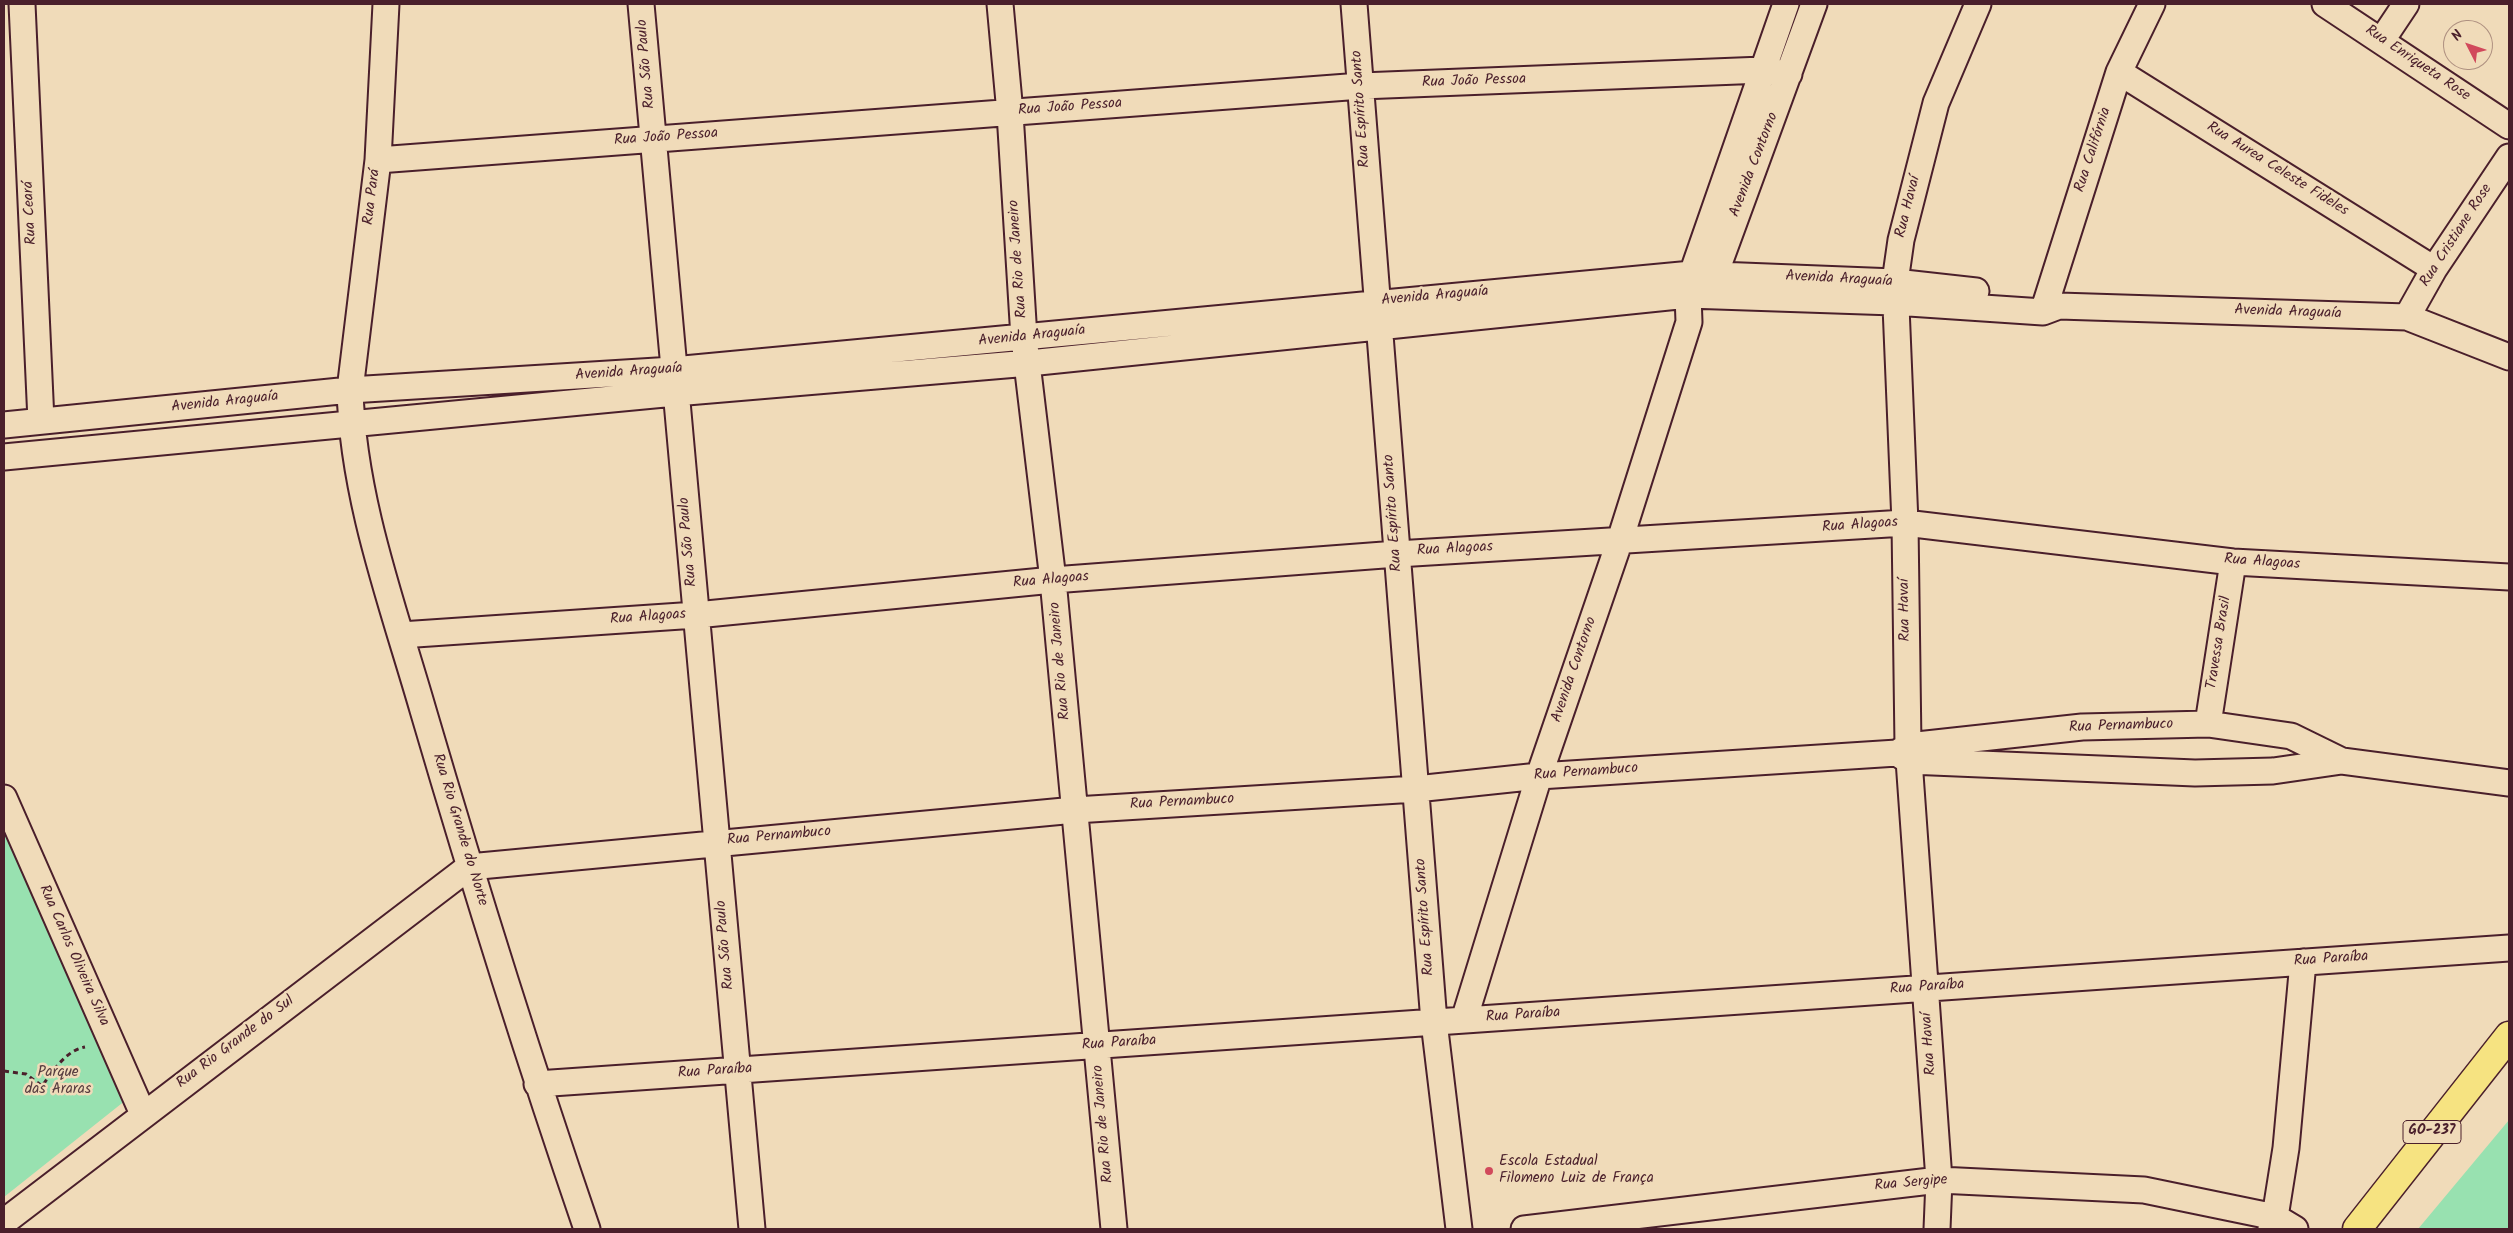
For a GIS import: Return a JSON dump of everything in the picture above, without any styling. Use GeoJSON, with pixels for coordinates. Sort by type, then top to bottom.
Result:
{"type":"FeatureCollection","features":[{"type":"Feature","properties":{"kind":"main road","name":"GO-237"},"geometry":{"type":"LineString","coordinates":[[2357,1229],[2509,1036]]}},
{"type":"Feature","properties":{"kind":"street","name":"Rua Ceará"},"geometry":{"type":"LineString","coordinates":[[22,4],[41,421]]}},
{"type":"Feature","properties":{"kind":"street","name":"Rua Pará"},"geometry":{"type":"LineString","coordinates":[[351,424],[350,390],[378,160],[386,4]]}},
{"type":"Feature","properties":{"kind":"street","name":"Rua São Paulo"},"geometry":{"type":"LineString","coordinates":[[641,4],[752,1229]]}},
{"type":"Feature","properties":{"kind":"street","name":"Rua Rio de Janeiro"},"geometry":{"type":"LineString","coordinates":[[1000,4],[1010,113],[1024,338],[1029,363],[1053,580],[1114,1229]]}},
{"type":"Feature","properties":{"kind":"street","name":"Rua Espírito Santo"},"geometry":{"type":"LineString","coordinates":[[1354,4],[1434,1022],[1459,1229]]}},
{"type":"Feature","properties":{"kind":"street","name":"Avenida Contorno"},"geometry":{"type":"LineString","coordinates":[[1464,1020],[1539,776],[1620,540],[1701,285],[1763,70],[1786,4]]}},
{"type":"Feature","properties":{"kind":"street","name":"Avenida Contorno"},"geometry":{"type":"LineString","coordinates":[[1701,285],[1789,74],[1814,4]]}},
{"type":"Feature","properties":{"kind":"street","name":"Rua Havaí"},"geometry":{"type":"LineString","coordinates":[[1937,1229],[1939,1180],[1926,988],[1904,753],[1905,523],[1894,292],[1901,240],[1936,103],[1978,4]]}},
{"type":"Feature","properties":{"kind":"street","name":"Rua Califórnia"},"geometry":{"type":"LineString","coordinates":[[2049,306],[2119,72],[2152,4]]}},
{"type":"Feature","properties":{"kind":"street","name":"Rua Enriqueta Rose"},"geometry":{"type":"LineString","coordinates":[[2325,4],[2509,126]]}},
{"type":"Feature","properties":{"kind":"street"},"geometry":{"type":"LineString","coordinates":[[2382,40],[2406,4]]}},
{"type":"Feature","properties":{"kind":"street","name":"Rua João Pessoa"},"geometry":{"type":"LineString","coordinates":[[378,160],[1360,86],[1763,70],[1789,74]]}},
{"type":"Feature","properties":{"kind":"street","name":"Rua Aurea Celeste Fideles"},"geometry":{"type":"LineString","coordinates":[[2119,72],[2434,269]]}},
{"type":"Feature","properties":{"kind":"street","name":"Rua Cristiane Rose"},"geometry":{"type":"LineString","coordinates":[[2407,317],[2434,269],[2509,157]]}},
{"type":"Feature","properties":{"kind":"street","name":"Avenida Araguaía"},"geometry":{"type":"LineString","coordinates":[[4,425],[350,390],[605,374],[674,382],[1029,363],[1379,327],[1701,285]]}},
{"type":"Feature","properties":{"kind":"street","name":"Avenida Araguaía"},"geometry":{"type":"LineString","coordinates":[[4,457],[607,399],[674,382],[1024,338],[1377,302],[1701,285],[1894,292],[2049,306],[2407,317],[2509,357]]}},
{"type":"Feature","properties":{"kind":"street"},"geometry":{"type":"LineString","coordinates":[[605,374],[607,399]]}},
{"type":"Feature","properties":{"kind":"street","name":"Rua Rio Grande do Norte"},"geometry":{"type":"LineString","coordinates":[[351,424],[371,530],[469,867],[537,1084],[587,1229]]}},
{"type":"Feature","properties":{"kind":"street","name":"Rua Alagoas"},"geometry":{"type":"LineString","coordinates":[[401,635],[696,615],[1053,580],[1397,554],[1905,523],[2232,562],[2509,577]]}},
{"type":"Feature","properties":{"kind":"street","name":"Travessa Brasil"},"geometry":{"type":"LineString","coordinates":[[2208,724],[2232,562]]}},
{"type":"Feature","properties":{"kind":"street","name":"Rua Pernambuco"},"geometry":{"type":"LineString","coordinates":[[469,867],[717,842],[1074,810],[1416,789],[1539,776],[1904,753],[2082,727],[2208,724],[2291,736],[2342,761]]}},
{"type":"Feature","properties":{"kind":"street","name":"Rua Pernambuco"},"geometry":{"type":"LineString","coordinates":[[1904,753],[2195,773],[2273,770],[2342,761],[2509,783]]}},
{"type":"Feature","properties":{"kind":"street","name":"Rua Carlos Oliveira Silva"},"geometry":{"type":"LineString","coordinates":[[4,798],[142,1114]]}},
{"type":"Feature","properties":{"kind":"street","name":"Rua Rio Grande do Sul"},"geometry":{"type":"LineString","coordinates":[[4,1222],[142,1114],[469,867]]}},
{"type":"Feature","properties":{"kind":"street","name":"Rua Paraíba"},"geometry":{"type":"LineString","coordinates":[[537,1084],[2509,948]]}},
{"type":"Feature","properties":{"kind":"street"},"geometry":{"type":"LineString","coordinates":[[2280,1225],[2303,962]]}},
{"type":"Feature","properties":{"kind":"street","name":"Rua Sergipe"},"geometry":{"type":"LineString","coordinates":[[1524,1229],[1939,1180],[2144,1190],[2280,1225]]}},
{"type":"Feature","properties":{"kind":"path"},"geometry":{"type":"LineString","coordinates":[[4,1072],[26,1074],[42,1086],[61,1060],[85,1047]]}},
{"type":"Feature","properties":{"kind":"green space","name":"Parque das Araras"},"geometry":{"type":"Polygon","coordinates":[[[4,818],[126,1100],[4,1197],[4,818]]]}},
{"type":"Feature","properties":{"kind":"green space"},"geometry":{"type":"Polygon","coordinates":[[[2509,1120],[2509,1229],[2418,1229],[2509,1120]]]}},
{"type":"Feature","properties":{"kind":"place","name":"Escola Estadual Filomeno Luiz de França"},"geometry":{"type":"Point","coordinates":[1489,1171]}}]}
